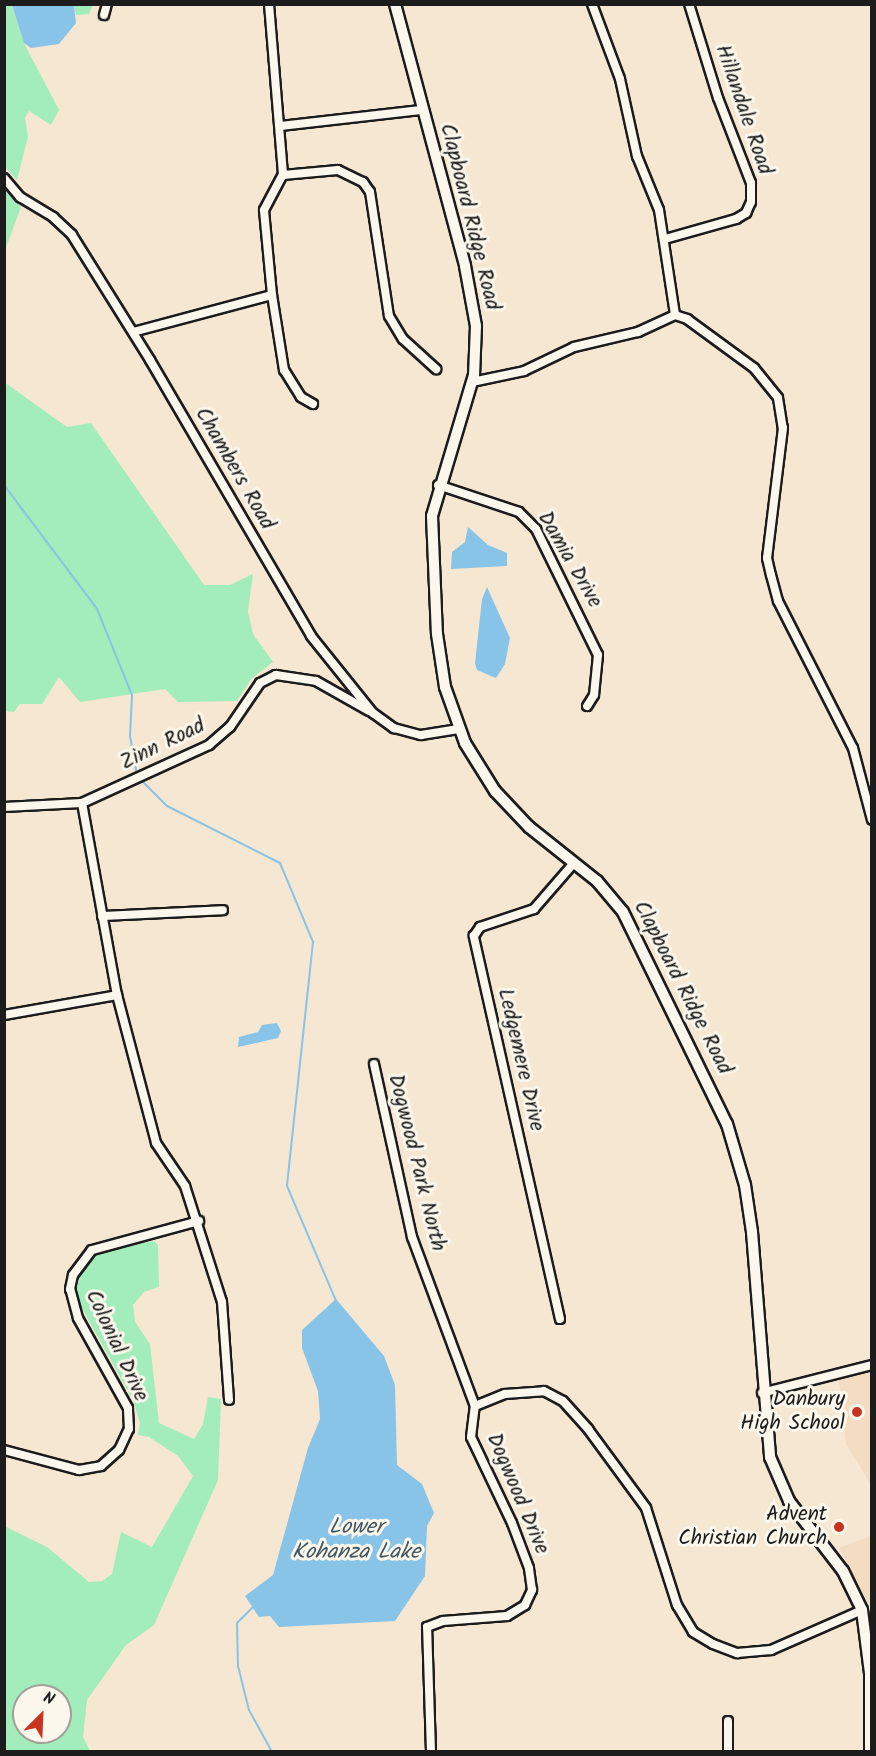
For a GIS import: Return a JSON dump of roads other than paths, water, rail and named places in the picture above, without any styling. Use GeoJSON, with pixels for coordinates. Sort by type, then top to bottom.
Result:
{"type":"FeatureCollection","features":[{"type":"Feature","properties":{"kind":"main road","name":"Clapboard Ridge Road"},"geometry":{"type":"LineString","coordinates":[[395,4],[473,301],[476,350],[472,382],[438,485],[432,538],[438,634],[445,687],[459,729],[480,769],[511,811],[603,886],[627,919],[727,1124],[749,1208],[765,1435],[777,1479],[843,1571],[862,1610],[870,1673],[870,1752]]}},
{"type":"Feature","properties":{"kind":"street"},"geometry":{"type":"LineString","coordinates":[[104,15],[106,4]]}},
{"type":"Feature","properties":{"kind":"street"},"geometry":{"type":"LineString","coordinates":[[269,4],[283,175],[264,210],[272,295],[284,370],[301,397],[313,404]]}},
{"type":"Feature","properties":{"kind":"street"},"geometry":{"type":"LineString","coordinates":[[592,4],[620,79],[637,156],[659,210],[675,315]]}},
{"type":"Feature","properties":{"kind":"street","name":"Hillandale Road"},"geometry":{"type":"LineString","coordinates":[[665,239],[736,219],[746,213],[752,202],[752,183],[718,98],[689,4]]}},
{"type":"Feature","properties":{"kind":"street"},"geometry":{"type":"LineString","coordinates":[[280,126],[421,110]]}},
{"type":"Feature","properties":{"kind":"street"},"geometry":{"type":"LineString","coordinates":[[283,175],[338,170],[363,182],[369,192],[389,316],[403,339],[436,369]]}},
{"type":"Feature","properties":{"kind":"street","name":"Chambers Road"},"geometry":{"type":"LineString","coordinates":[[4,178],[20,197],[53,217],[72,236],[133,332],[311,636],[373,713],[394,728],[421,735],[459,729]]}},
{"type":"Feature","properties":{"kind":"street"},"geometry":{"type":"LineString","coordinates":[[133,332],[272,295]]}},
{"type":"Feature","properties":{"kind":"street"},"geometry":{"type":"LineString","coordinates":[[472,382],[512,375],[574,347],[638,332],[675,315],[687,319],[754,368],[778,398],[783,428],[767,558],[771,575],[778,601],[853,748],[872,820]]}},
{"type":"Feature","properties":{"kind":"street","name":"Damia Drive"},"geometry":{"type":"LineString","coordinates":[[438,485],[519,512],[536,530],[598,656],[594,695],[587,706]]}},
{"type":"Feature","properties":{"kind":"street","name":"Zinn Road"},"geometry":{"type":"LineString","coordinates":[[4,807],[82,802],[209,745],[230,727],[260,683],[276,675],[316,681],[373,713]]}},
{"type":"Feature","properties":{"kind":"street"},"geometry":{"type":"LineString","coordinates":[[82,802],[117,995],[156,1143],[185,1185],[199,1221],[222,1302],[229,1400]]}},
{"type":"Feature","properties":{"kind":"street","name":"Ledgemere Drive"},"geometry":{"type":"LineString","coordinates":[[560,1318],[474,936],[480,927],[534,909],[574,863]]}},
{"type":"Feature","properties":{"kind":"street"},"geometry":{"type":"LineString","coordinates":[[102,916],[223,910]]}},
{"type":"Feature","properties":{"kind":"street"},"geometry":{"type":"LineString","coordinates":[[4,1015],[117,995]]}},
{"type":"Feature","properties":{"kind":"street","name":"Dogwood Park North"},"geometry":{"type":"LineString","coordinates":[[374,1064],[412,1237],[475,1406]]}},
{"type":"Feature","properties":{"kind":"street","name":"Colonial Drive"},"geometry":{"type":"LineString","coordinates":[[4,1450],[79,1470],[101,1466],[119,1450],[129,1429],[128,1408],[78,1318],[70,1289],[73,1275],[92,1250],[199,1221]]}},
{"type":"Feature","properties":{"kind":"street"},"geometry":{"type":"LineString","coordinates":[[762,1393],[872,1365]]}},
{"type":"Feature","properties":{"kind":"street"},"geometry":{"type":"LineString","coordinates":[[475,1406],[506,1394],[544,1392],[573,1411],[646,1508],[677,1605],[693,1632],[713,1644],[736,1653],[771,1650],[862,1610]]}},
{"type":"Feature","properties":{"kind":"street","name":"Dogwood Drive"},"geometry":{"type":"LineString","coordinates":[[431,1752],[427,1627],[443,1621],[507,1616],[525,1605],[532,1590],[529,1568],[512,1523],[471,1437],[475,1406]]}},
{"type":"Feature","properties":{"kind":"street"},"geometry":{"type":"LineString","coordinates":[[728,1721],[728,1752]]}},
{"type":"Feature","properties":{"kind":"water"},"geometry":{"type":"Polygon","coordinates":[[[12,5],[74,5],[76,23],[59,44],[31,48],[24,43],[12,5]]]}},
{"type":"Feature","properties":{"kind":"water"},"geometry":{"type":"Polygon","coordinates":[[[468,527],[488,545],[507,553],[507,566],[451,569],[452,552],[465,542],[468,527]]]}},
{"type":"Feature","properties":{"kind":"water"},"geometry":{"type":"Polygon","coordinates":[[[487,587],[510,638],[505,664],[496,678],[477,670],[475,663],[482,599],[487,587]]]}},
{"type":"Feature","properties":{"kind":"water"},"geometry":{"type":"Polygon","coordinates":[[[277,1023],[281,1031],[278,1038],[238,1047],[239,1037],[258,1032],[262,1025],[277,1023]]]}},
{"type":"Feature","properties":{"kind":"water","name":"Lower Kohanza Lake"},"geometry":{"type":"Polygon","coordinates":[[[336,1299],[384,1356],[395,1385],[397,1465],[422,1484],[434,1513],[427,1526],[425,1576],[395,1621],[279,1627],[270,1616],[259,1617],[245,1596],[273,1575],[308,1448],[320,1419],[318,1391],[302,1348],[302,1330],[336,1299]]]}},
{"type":"Feature","properties":{"kind":"waterway"},"geometry":{"type":"LineString","coordinates":[[4,485],[97,609],[132,695],[130,736],[136,771]]}},
{"type":"Feature","properties":{"kind":"waterway"},"geometry":{"type":"LineString","coordinates":[[142,781],[167,806],[280,863],[313,942],[287,1186],[336,1301]]}},
{"type":"Feature","properties":{"kind":"waterway"},"geometry":{"type":"LineString","coordinates":[[255,1605],[237,1623],[238,1666],[249,1710],[272,1752]]}},
{"type":"Feature","properties":{"kind":"place","name":"Danbury High School"},"geometry":{"type":"Point","coordinates":[857,1412]}},
{"type":"Feature","properties":{"kind":"place","name":"Advent Christian Church"},"geometry":{"type":"Point","coordinates":[839,1527]}}]}
